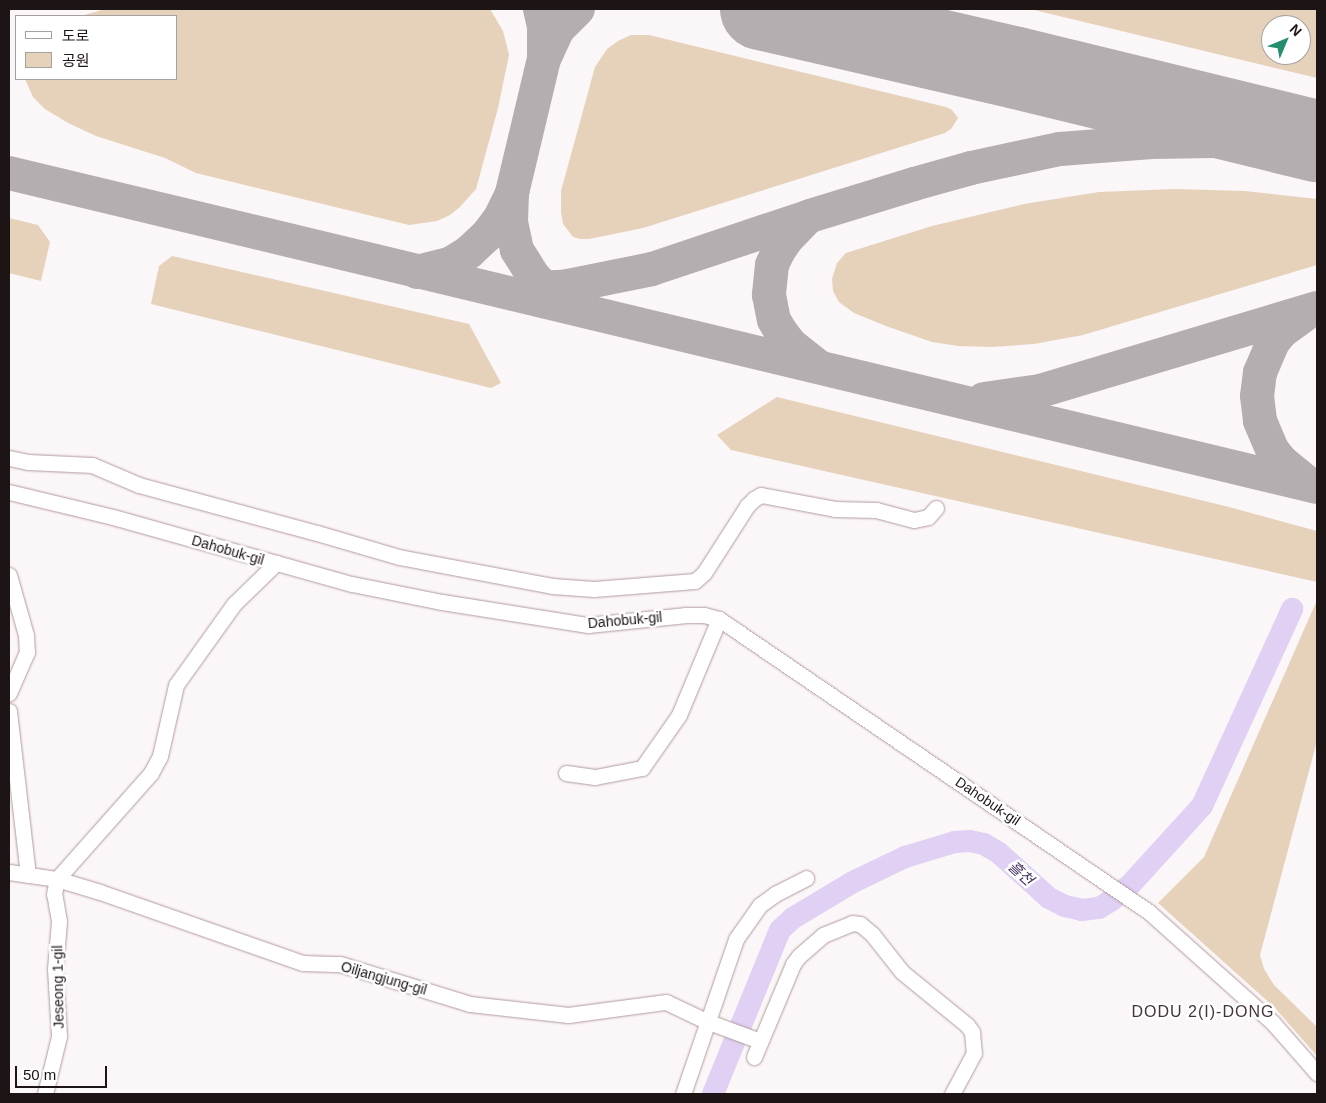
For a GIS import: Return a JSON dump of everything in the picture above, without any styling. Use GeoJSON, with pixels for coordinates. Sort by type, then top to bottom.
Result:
{"type":"FeatureCollection","features":[{"type":"Feature","properties":{"kind":"street"},"geometry":{"type":"LineString","coordinates":[[9,458],[28,462],[92,465],[139,485],[399,557],[553,586],[594,589],[695,581],[704,573],[748,506],[754,499],[762,495],[835,509],[876,510],[914,520],[928,517],[936,508]]}},
{"type":"Feature","properties":{"kind":"street","name":"Dahobuk-gil"},"geometry":{"type":"LineString","coordinates":[[9,492],[113,517],[352,584],[588,625],[686,615],[704,615],[719,619],[1114,886],[1148,912],[1273,1024],[1317,1073]]}},
{"type":"Feature","properties":{"kind":"street"},"geometry":{"type":"LineString","coordinates":[[57,879],[151,773],[160,756],[176,685],[234,604],[276,563]]}},
{"type":"Feature","properties":{"kind":"street"},"geometry":{"type":"LineString","coordinates":[[9,575],[26,635],[27,652],[9,693]]}},
{"type":"Feature","properties":{"kind":"street"},"geometry":{"type":"LineString","coordinates":[[566,773],[595,777],[642,768],[679,715],[719,619]]}},
{"type":"Feature","properties":{"kind":"street"},"geometry":{"type":"LineString","coordinates":[[9,711],[28,875]]}},
{"type":"Feature","properties":{"kind":"street","name":"Oiljangjung-gil"},"geometry":{"type":"LineString","coordinates":[[9,872],[57,879],[303,964],[340,964],[470,1004],[568,1015],[666,1002],[706,1021],[760,1042]]}},
{"type":"Feature","properties":{"kind":"street"},"geometry":{"type":"LineString","coordinates":[[683,1094],[706,1021],[736,939],[747,921],[760,906],[775,894],[806,878]]}},
{"type":"Feature","properties":{"kind":"street","name":"Jeseong 1-gil"},"geometry":{"type":"LineString","coordinates":[[45,1094],[59,1036],[55,970],[59,921],[54,894],[57,879]]}},
{"type":"Feature","properties":{"kind":"street"},"geometry":{"type":"LineString","coordinates":[[754,1057],[793,964],[799,956],[822,935],[852,923],[860,924],[872,934],[902,972],[967,1025],[972,1032],[974,1053],[952,1094]]}},
{"type":"Feature","properties":{"kind":"green space"},"geometry":{"type":"Polygon","coordinates":[[[105,9],[490,9],[503,31],[509,55],[498,108],[476,189],[450,215],[437,221],[409,225],[196,173],[165,158],[96,136],[68,123],[45,109],[33,97],[25,80],[178,80],[178,15],[84,15],[105,9]]]}},
{"type":"Feature","properties":{"kind":"green space"},"geometry":{"type":"Polygon","coordinates":[[[1030,9],[1317,9],[1317,78],[1263,65],[1311,65],[1311,15],[1261,15],[1261,65],[1030,9]]]}},
{"type":"Feature","properties":{"kind":"green space"},"geometry":{"type":"Polygon","coordinates":[[[631,35],[649,35],[946,107],[952,110],[958,118],[951,129],[945,133],[643,228],[589,239],[580,239],[573,237],[563,224],[561,191],[595,67],[607,49],[631,35]]]}},
{"type":"Feature","properties":{"kind":"green space"},"geometry":{"type":"Polygon","coordinates":[[[1175,189],[1245,191],[1317,199],[1317,265],[1083,335],[1034,344],[992,347],[958,346],[932,342],[886,326],[854,313],[839,302],[833,291],[832,279],[837,263],[846,253],[932,226],[1024,204],[1099,192],[1175,189]]]}},
{"type":"Feature","properties":{"kind":"green space"},"geometry":{"type":"Polygon","coordinates":[[[9,218],[38,225],[50,242],[41,281],[9,273],[9,218]]]}},
{"type":"Feature","properties":{"kind":"green space"},"geometry":{"type":"Polygon","coordinates":[[[172,256],[469,324],[501,383],[491,388],[151,304],[159,266],[172,256]]]}},
{"type":"Feature","properties":{"kind":"green space"},"geometry":{"type":"Polygon","coordinates":[[[777,397],[1229,507],[1317,531],[1317,582],[731,450],[717,435],[777,397]]]}},
{"type":"Feature","properties":{"kind":"green space"},"geometry":{"type":"Polygon","coordinates":[[[1317,600],[1317,741],[1260,955],[1264,969],[1274,985],[1317,1027],[1317,1056],[1275,1008],[1158,903],[1204,857],[1317,600]]]}},
{"type":"Feature","properties":{"kind":"waterway","name":"흘천"},"geometry":{"type":"LineString","coordinates":[[713,1094],[780,930],[793,918],[853,882],[905,857],[955,842],[970,841],[984,844],[999,853],[1049,898],[1065,906],[1082,910],[1099,908],[1130,885],[1202,806],[1292,609]]}},
{"type":"Feature","properties":{"kind":"taxiway"},"geometry":{"type":"LineString","coordinates":[[540,9],[544,26],[544,58]]}},
{"type":"Feature","properties":{"kind":"taxiway"},"geometry":{"type":"LineString","coordinates":[[417,272],[450,264],[469,252],[488,234],[500,218],[512,193],[544,59],[558,29],[578,9]]}},
{"type":"Feature","properties":{"kind":"taxiway"},"geometry":{"type":"LineString","coordinates":[[530,288],[563,287],[652,269],[810,216],[914,184],[971,168],[1060,149],[1152,142],[1215,141],[1317,149]]}},
{"type":"Feature","properties":{"kind":"taxiway"},"geometry":{"type":"LineString","coordinates":[[9,173],[1317,487]]}},
{"type":"Feature","properties":{"kind":"taxiway"},"geometry":{"type":"LineString","coordinates":[[512,193],[511,222],[517,250],[533,276],[555,298]]}},
{"type":"Feature","properties":{"kind":"taxiway"},"geometry":{"type":"LineString","coordinates":[[808,217],[786,240],[778,252],[772,265],[769,295],[774,320],[781,332],[791,345],[817,365]]}},
{"type":"Feature","properties":{"kind":"taxiway"},"geometry":{"type":"LineString","coordinates":[[984,399],[1040,391],[1317,308]]}},
{"type":"Feature","properties":{"kind":"taxiway"},"geometry":{"type":"LineString","coordinates":[[1303,316],[1282,331],[1273,342],[1260,372],[1257,396],[1260,421],[1273,451],[1282,462],[1307,482]]}},
{"type":"Feature","properties":{"kind":"runway"},"geometry":{"type":"LineString","coordinates":[[761,9],[1017,68],[1317,141]]}},
{"type":"Feature","properties":{"kind":"district","name":"DODU 2(I)-DONG"},"geometry":{"type":"Point","coordinates":[1203,1012]}}]}
